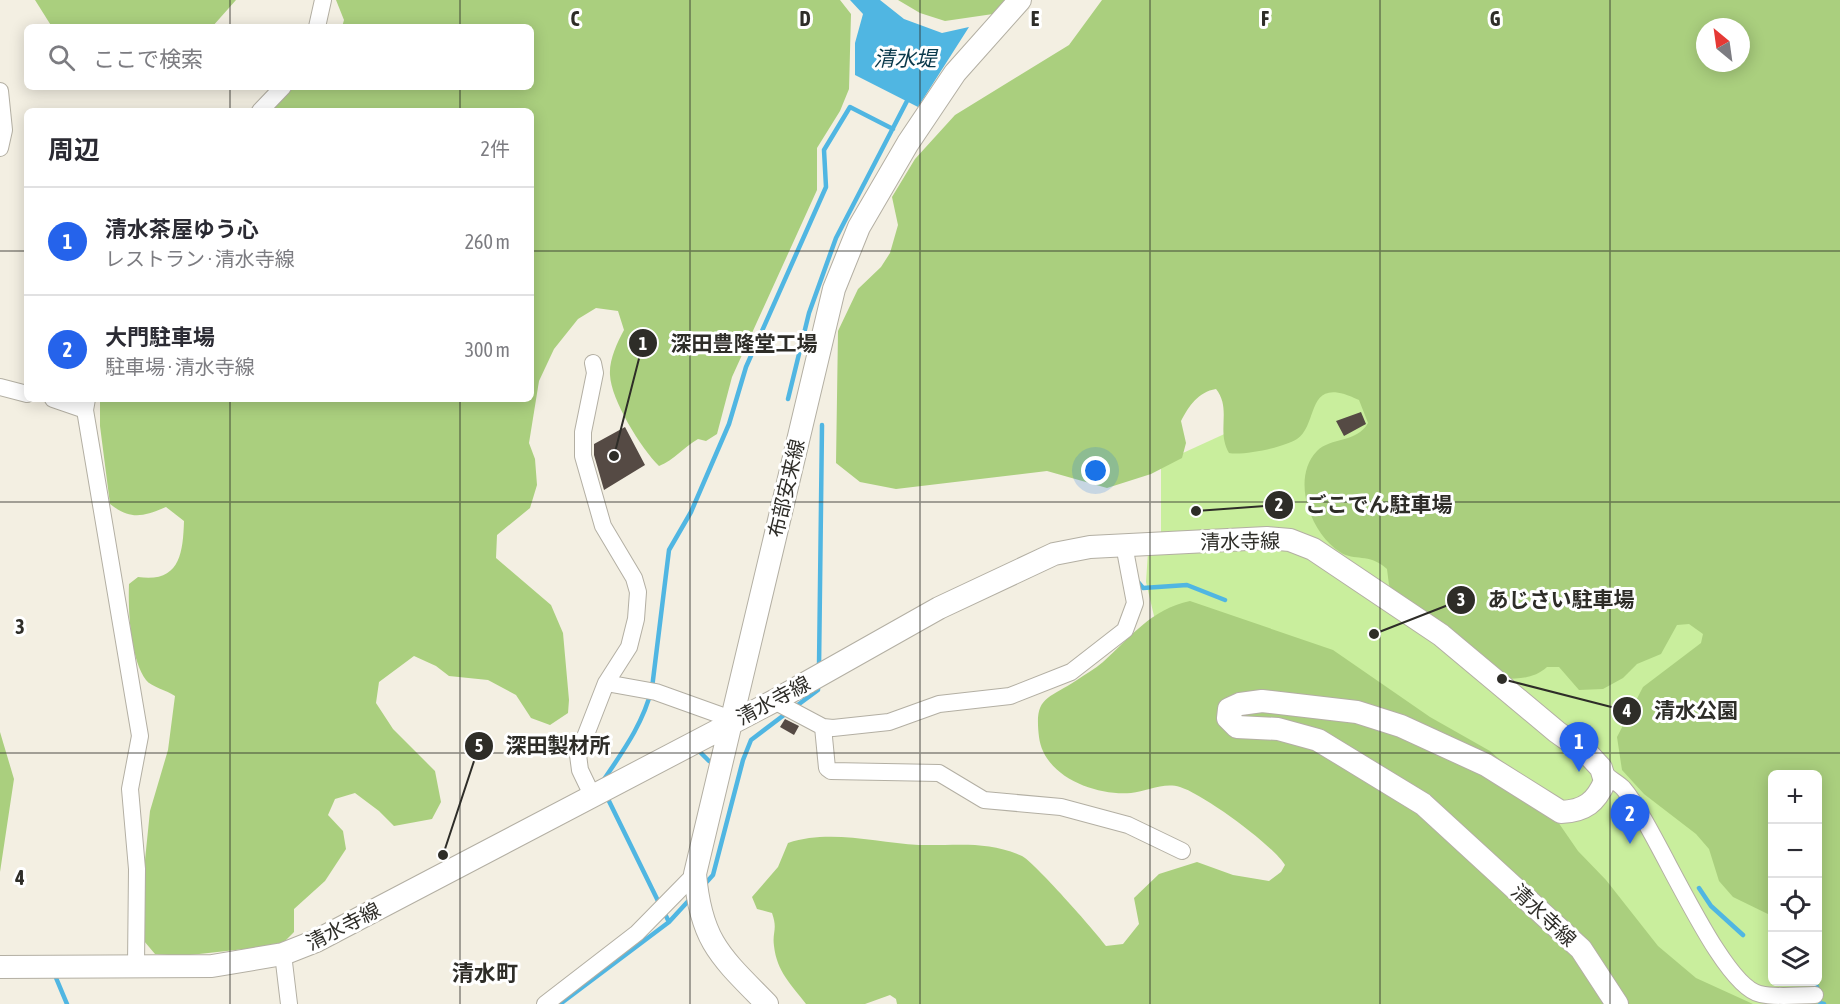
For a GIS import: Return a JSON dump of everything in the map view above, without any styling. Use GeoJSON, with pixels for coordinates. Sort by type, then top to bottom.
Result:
{"type":"FeatureCollection","features":[{"type":"Feature","properties":{"kind":"main road","name":"布部安来線"},"geometry":{"type":"LineString","coordinates":[[767,1004],[732,968],[709,939],[698,907],[695,874],[834,289],[859,227],[908,143],[955,73],[1020,0]]}},
{"type":"Feature","properties":{"kind":"main road","name":"清水寺線"},"geometry":{"type":"LineString","coordinates":[[0,967],[212,966],[283,954],[316,941],[774,701],[939,608],[1054,554],[1090,547],[1267,538],[1290,540],[1313,549],[1441,635],[1557,732],[1588,754],[1605,774],[1605,781],[1595,800],[1586,808],[1562,812],[1486,765],[1401,726],[1357,712],[1262,701],[1240,704],[1229,709],[1228,718],[1237,727],[1278,729],[1318,740],[1423,804],[1581,949],[1617,1004]]}},
{"type":"Feature","properties":{"kind":"street"},"geometry":{"type":"LineString","coordinates":[[318,24],[323,0]]}},
{"type":"Feature","properties":{"kind":"street"},"geometry":{"type":"LineString","coordinates":[[263,108],[281,90]]}},
{"type":"Feature","properties":{"kind":"street"},"geometry":{"type":"LineString","coordinates":[[0,91],[4,130],[0,148]]}},
{"type":"Feature","properties":{"kind":"street"},"geometry":{"type":"LineString","coordinates":[[592,795],[580,770],[578,755],[606,683],[628,647],[636,619],[638,592],[634,578],[603,526],[583,456],[584,432],[595,373],[593,363]]}},
{"type":"Feature","properties":{"kind":"street"},"geometry":{"type":"LineString","coordinates":[[0,387],[24,393]]}},
{"type":"Feature","properties":{"kind":"street"},"geometry":{"type":"LineString","coordinates":[[86,404],[140,736],[130,789],[137,868],[136,965]]}},
{"type":"Feature","properties":{"kind":"street"},"geometry":{"type":"LineString","coordinates":[[774,701],[823,727],[833,728],[889,722],[939,704],[1010,696],[1071,672],[1125,630],[1135,603],[1124,545]]}},
{"type":"Feature","properties":{"kind":"street"},"geometry":{"type":"LineString","coordinates":[[606,683],[656,692],[723,716],[732,722]]}},
{"type":"Feature","properties":{"kind":"street"},"geometry":{"type":"LineString","coordinates":[[823,727],[827,768],[831,771],[939,773],[984,800],[1061,807],[1128,825],[1182,851]]}},
{"type":"Feature","properties":{"kind":"street"},"geometry":{"type":"LineString","coordinates":[[1605,774],[1622,787],[1639,812],[1716,949],[1743,986],[1759,994],[1815,995]]}},
{"type":"Feature","properties":{"kind":"street"},"geometry":{"type":"LineString","coordinates":[[545,1004],[637,933],[695,874]]}},
{"type":"Feature","properties":{"kind":"street"},"geometry":{"type":"LineString","coordinates":[[283,954],[289,1004]]}},
{"type":"Feature","properties":{"kind":"green space"},"geometry":{"type":"Polygon","coordinates":[[[35,0],[236,0],[215,24],[50,24],[35,0]]]}},
{"type":"Feature","properties":{"kind":"green space"},"geometry":{"type":"Polygon","coordinates":[[[336,0],[840,0],[851,14],[849,89],[840,111],[817,148],[817,190],[732,377],[717,434],[706,441],[698,439],[659,466],[652,458],[628,423],[612,385],[611,363],[624,330],[618,311],[596,308],[578,319],[554,349],[539,381],[529,443],[535,459],[537,485],[530,508],[497,535],[496,558],[551,605],[563,633],[569,700],[568,713],[550,725],[531,718],[516,695],[488,680],[449,676],[436,666],[414,656],[379,682],[376,703],[393,729],[435,771],[441,802],[432,819],[394,826],[355,793],[335,799],[328,815],[343,831],[346,849],[325,881],[294,909],[294,932],[281,945],[181,956],[155,954],[144,941],[145,860],[150,811],[168,750],[175,696],[148,682],[136,659],[131,634],[129,584],[138,577],[152,578],[170,571],[180,555],[184,521],[166,507],[143,515],[130,515],[110,504],[100,426],[100,402],[534,402],[534,108],[273,108],[291,90],[534,90],[534,24],[343,24],[344,20],[336,0]]]}},
{"type":"Feature","properties":{"kind":"green space"},"geometry":{"type":"Polygon","coordinates":[[[898,0],[1008,0],[993,14],[945,21],[920,13],[898,0]]]}},
{"type":"Feature","properties":{"kind":"green space"},"geometry":{"type":"Polygon","coordinates":[[[1102,0],[1840,0],[1840,1004],[1806,1004],[1815,986],[1822,986],[1822,770],[1768,770],[1768,914],[1733,897],[1719,881],[1709,849],[1696,834],[1644,794],[1622,770],[1617,737],[1643,687],[1701,643],[1703,634],[1689,624],[1677,625],[1661,654],[1637,664],[1623,678],[1603,689],[1579,690],[1559,667],[1547,667],[1527,677],[1504,679],[1398,601],[1389,585],[1387,569],[1374,561],[1340,552],[1320,533],[1313,520],[1305,491],[1305,476],[1309,463],[1317,451],[1357,434],[1368,423],[1359,400],[1341,393],[1329,392],[1321,396],[1316,403],[1304,432],[1297,439],[1274,448],[1235,454],[1229,453],[1225,445],[1221,397],[1216,389],[1204,393],[1195,400],[1181,421],[1186,443],[1182,458],[1151,474],[1107,488],[1047,471],[896,489],[860,482],[836,463],[838,331],[858,289],[881,267],[890,253],[898,225],[892,197],[915,159],[955,115],[1069,45],[1102,0]]]}},
{"type":"Feature","properties":{"kind":"green space"},"geometry":{"type":"Polygon","coordinates":[[[1325,375],[1840,650],[1840,1004],[1519,1004],[1154,616],[1146,582],[1148,552],[1161,538],[1161,463],[1231,431],[1325,375]]]}},
{"type":"Feature","properties":{"kind":"green space"},"geometry":{"type":"Polygon","coordinates":[[[1190,601],[1333,650],[1430,717],[1490,751],[1538,793],[1578,851],[1606,880],[1658,946],[1696,978],[1753,1004],[897,1004],[896,999],[890,995],[865,1004],[806,1004],[778,963],[774,946],[775,923],[772,913],[757,909],[752,897],[778,867],[788,843],[804,839],[837,837],[919,845],[984,846],[1009,851],[1022,856],[1038,870],[1106,946],[1123,944],[1139,924],[1134,898],[1159,874],[1197,862],[1233,875],[1269,881],[1281,872],[1285,865],[1267,845],[1220,809],[1191,792],[1174,786],[1162,786],[1131,793],[1117,793],[1088,787],[1061,773],[1043,751],[1038,724],[1041,706],[1045,701],[1100,665],[1153,617],[1164,610],[1190,601]]]}},
{"type":"Feature","properties":{"kind":"green space"},"geometry":{"type":"Polygon","coordinates":[[[0,732],[14,779],[0,872],[0,732]]]}},
{"type":"Feature","properties":{"kind":"water","name":"清水堤"},"geometry":{"type":"Polygon","coordinates":[[[850,0],[880,0],[904,19],[942,33],[969,27],[918,107],[855,75],[855,43],[863,14],[850,0]]]}},
{"type":"Feature","properties":{"kind":"building"},"geometry":{"type":"Polygon","coordinates":[[[1361,412],[1366,424],[1344,436],[1336,421],[1361,412]]]}},
{"type":"Feature","properties":{"kind":"building"},"geometry":{"type":"Polygon","coordinates":[[[625,427],[645,465],[604,490],[594,455],[594,444],[625,427]]]}},
{"type":"Feature","properties":{"kind":"building"},"geometry":{"type":"Polygon","coordinates":[[[785,719],[799,726],[794,735],[780,727],[785,719]]]}},
{"type":"Feature","properties":{"kind":"waterway"},"geometry":{"type":"LineString","coordinates":[[788,399],[809,313],[836,238],[907,101]]}},
{"type":"Feature","properties":{"kind":"waterway"},"geometry":{"type":"LineString","coordinates":[[603,781],[632,737],[648,701],[652,688],[669,550],[691,512],[729,424],[746,367],[826,187],[824,150],[850,107],[893,129]]}},
{"type":"Feature","properties":{"kind":"waterway"},"geometry":{"type":"LineString","coordinates":[[819,668],[822,425]]}},
{"type":"Feature","properties":{"kind":"waterway"},"geometry":{"type":"LineString","coordinates":[[1138,582],[1143,588],[1187,585],[1225,600]]}},
{"type":"Feature","properties":{"kind":"waterway"},"geometry":{"type":"LineString","coordinates":[[795,707],[818,690],[818,685]]}},
{"type":"Feature","properties":{"kind":"waterway"},"geometry":{"type":"LineString","coordinates":[[703,886],[713,875],[743,760],[751,740],[788,712]]}},
{"type":"Feature","properties":{"kind":"waterway"},"geometry":{"type":"LineString","coordinates":[[695,752],[698,750],[709,761]]}},
{"type":"Feature","properties":{"kind":"waterway"},"geometry":{"type":"LineString","coordinates":[[607,797],[660,905]]}},
{"type":"Feature","properties":{"kind":"waterway"},"geometry":{"type":"LineString","coordinates":[[1699,888],[1711,906],[1743,935]]}},
{"type":"Feature","properties":{"kind":"waterway"},"geometry":{"type":"LineString","coordinates":[[560,1004],[669,922],[691,898]]}},
{"type":"Feature","properties":{"kind":"waterway"},"geometry":{"type":"LineString","coordinates":[[664,912],[669,922]]}},
{"type":"Feature","properties":{"kind":"waterway"},"geometry":{"type":"LineString","coordinates":[[54,973],[67,1004]]}},
{"type":"Feature","properties":{"kind":"waterway"},"geometry":{"type":"LineString","coordinates":[[1816,986],[1820,1003],[1824,1004]]}},
{"type":"Feature","properties":{"kind":"place","name":"深田豊隆堂工場"},"geometry":{"type":"Point","coordinates":[614,456]}},
{"type":"Feature","properties":{"kind":"place","name":"ごこでん駐車場"},"geometry":{"type":"Point","coordinates":[1196,511]}},
{"type":"Feature","properties":{"kind":"place","name":"あじさい駐車場"},"geometry":{"type":"Point","coordinates":[1374,634]}},
{"type":"Feature","properties":{"kind":"place","name":"清水公園"},"geometry":{"type":"Point","coordinates":[1502,679]}},
{"type":"Feature","properties":{"kind":"place","name":"清水茶屋ゆう心"},"geometry":{"type":"Point","coordinates":[1579,772]}},
{"type":"Feature","properties":{"kind":"place","name":"大門駐車場"},"geometry":{"type":"Point","coordinates":[1630,844]}},
{"type":"Feature","properties":{"kind":"place","name":"深田製材所"},"geometry":{"type":"Point","coordinates":[443,855]}},
{"type":"Feature","properties":{"kind":"district","name":"清水町"},"geometry":{"type":"Point","coordinates":[485,973]}}]}
